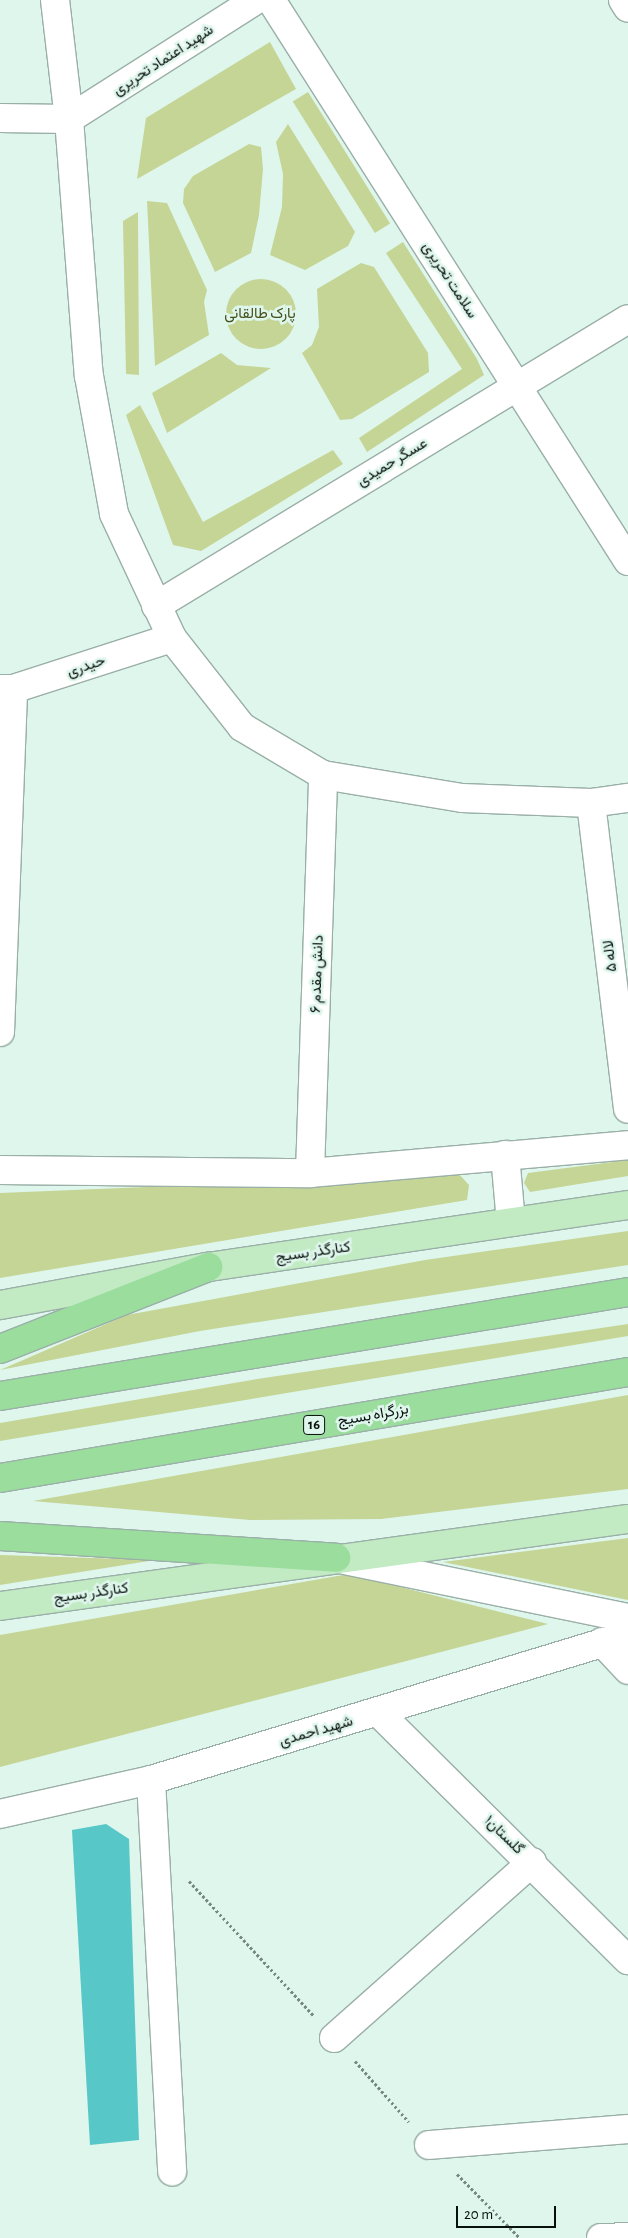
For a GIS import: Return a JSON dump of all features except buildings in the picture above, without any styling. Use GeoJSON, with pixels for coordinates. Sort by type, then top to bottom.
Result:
{"type":"FeatureCollection","features":[{"type":"Feature","properties":{"kind":"highway"},"geometry":{"type":"LineString","coordinates":[[0,1349],[208,1267]]}},
{"type":"Feature","properties":{"kind":"highway"},"geometry":{"type":"LineString","coordinates":[[0,1396],[628,1292]]}},
{"type":"Feature","properties":{"kind":"highway","name":"بزرگراه بسیج"},"geometry":{"type":"LineString","coordinates":[[0,1478],[628,1372]]}},
{"type":"Feature","properties":{"kind":"highway"},"geometry":{"type":"LineString","coordinates":[[0,1536],[336,1558]]}},
{"type":"Feature","properties":{"kind":"main road","name":"کنارگذر بسیج"},"geometry":{"type":"LineString","coordinates":[[0,1305],[208,1267],[628,1205]]}},
{"type":"Feature","properties":{"kind":"main road","name":"کنارگذر بسیج"},"geometry":{"type":"LineString","coordinates":[[0,1606],[628,1519]]}},
{"type":"Feature","properties":{"kind":"street"},"geometry":{"type":"LineString","coordinates":[[55,0],[69,119],[89,376],[114,514],[172,638],[242,726],[324,775],[462,798],[591,803],[628,798]]}},
{"type":"Feature","properties":{"kind":"street","name":"شهید اعتماد تحریری"},"geometry":{"type":"LineString","coordinates":[[69,119],[256,0]]}},
{"type":"Feature","properties":{"kind":"street","name":"سلامت تحریری"},"geometry":{"type":"LineString","coordinates":[[271,0],[628,561]]}},
{"type":"Feature","properties":{"kind":"street"},"geometry":{"type":"LineString","coordinates":[[623,0],[628,8]]}},
{"type":"Feature","properties":{"kind":"street"},"geometry":{"type":"LineString","coordinates":[[0,118],[69,119]]}},
{"type":"Feature","properties":{"kind":"street","name":"عسگر حمیدی"},"geometry":{"type":"LineString","coordinates":[[156,606],[628,319]]}},
{"type":"Feature","properties":{"kind":"street","name":"حیدری"},"geometry":{"type":"LineString","coordinates":[[6,689],[172,638]]}},
{"type":"Feature","properties":{"kind":"street"},"geometry":{"type":"LineString","coordinates":[[0,1032],[6,689]]}},
{"type":"Feature","properties":{"kind":"street","name":"دانش مقدم ۶"},"geometry":{"type":"LineString","coordinates":[[310,1173],[324,775]]}},
{"type":"Feature","properties":{"kind":"street","name":"لاله ۵"},"geometry":{"type":"LineString","coordinates":[[591,803],[628,1109]]}},
{"type":"Feature","properties":{"kind":"street"},"geometry":{"type":"LineString","coordinates":[[0,1170],[310,1173],[628,1145]]}},
{"type":"Feature","properties":{"kind":"street"},"geometry":{"type":"LineString","coordinates":[[505,1155],[512,1222]]}},
{"type":"Feature","properties":{"kind":"street"},"geometry":{"type":"LineString","coordinates":[[336,1558],[628,1618]]}},
{"type":"Feature","properties":{"kind":"street"},"geometry":{"type":"LineString","coordinates":[[615,1639],[628,1670]]}},
{"type":"Feature","properties":{"kind":"street","name":"شهید احمدی"},"geometry":{"type":"LineString","coordinates":[[0,1814],[151,1780],[379,1713],[615,1639]]}},
{"type":"Feature","properties":{"kind":"street","name":"گلستان۱"},"geometry":{"type":"LineString","coordinates":[[379,1713],[532,1862],[628,1960]]}},
{"type":"Feature","properties":{"kind":"street"},"geometry":{"type":"LineString","coordinates":[[151,1780],[172,2171]]}},
{"type":"Feature","properties":{"kind":"street"},"geometry":{"type":"LineString","coordinates":[[334,2038],[532,1862]]}},
{"type":"Feature","properties":{"kind":"street"},"geometry":{"type":"LineString","coordinates":[[429,2145],[628,2129]]}},
{"type":"Feature","properties":{"kind":"street"},"geometry":{"type":"LineString","coordinates":[[601,2238],[628,2237]]}},
{"type":"Feature","properties":{"kind":"green space"},"geometry":{"type":"Polygon","coordinates":[[[270,42],[296,89],[137,179],[146,118],[270,42]]]}},
{"type":"Feature","properties":{"kind":"green space"},"geometry":{"type":"Polygon","coordinates":[[[308,92],[390,223],[375,233],[293,102],[308,92]]]}},
{"type":"Feature","properties":{"kind":"green space"},"geometry":{"type":"Polygon","coordinates":[[[288,124],[355,232],[348,246],[305,270],[270,255],[282,207],[283,174],[276,142],[288,124]]]}},
{"type":"Feature","properties":{"kind":"green space"},"geometry":{"type":"Polygon","coordinates":[[[249,144],[261,147],[263,169],[259,215],[251,253],[215,272],[183,203],[184,189],[193,176],[249,144]]]}},
{"type":"Feature","properties":{"kind":"green space"},"geometry":{"type":"Polygon","coordinates":[[[147,201],[167,203],[207,290],[204,302],[209,335],[155,366],[147,201]]]}},
{"type":"Feature","properties":{"kind":"green space"},"geometry":{"type":"Polygon","coordinates":[[[138,212],[139,375],[126,374],[123,221],[138,212]]]}},
{"type":"Feature","properties":{"kind":"green space"},"geometry":{"type":"Polygon","coordinates":[[[403,242],[477,359],[484,375],[367,452],[359,438],[462,369],[386,253],[403,242]]]}},
{"type":"Feature","properties":{"kind":"green space"},"geometry":{"type":"Polygon","coordinates":[[[361,263],[374,267],[428,353],[429,372],[352,419],[340,420],[302,353],[312,345],[319,327],[317,289],[361,263]]]}},
{"type":"Feature","properties":{"kind":"green space","name":"پارک طالقانی"},"geometry":{"type":"Polygon","coordinates":[[[261,279],[280,285],[290,295],[296,314],[290,333],[280,343],[261,349],[242,343],[232,333],[226,314],[232,295],[242,285],[261,279]]]}},
{"type":"Feature","properties":{"kind":"green space"},"geometry":{"type":"Polygon","coordinates":[[[221,353],[237,365],[271,368],[167,433],[152,393],[221,353]]]}},
{"type":"Feature","properties":{"kind":"green space"},"geometry":{"type":"Polygon","coordinates":[[[140,405],[203,522],[333,450],[343,464],[201,551],[173,545],[126,415],[140,405]]]}},
{"type":"Feature","properties":{"kind":"green space"},"geometry":{"type":"Polygon","coordinates":[[[628,1160],[628,1176],[530,1192],[524,1183],[528,1173],[628,1160]]]}},
{"type":"Feature","properties":{"kind":"green space"},"geometry":{"type":"Polygon","coordinates":[[[459,1174],[469,1185],[467,1200],[0,1278],[0,1193],[459,1174]]]}},
{"type":"Feature","properties":{"kind":"green space"},"geometry":{"type":"Polygon","coordinates":[[[628,1231],[628,1265],[200,1331],[0,1370],[127,1315],[425,1260],[628,1231]]]}},
{"type":"Feature","properties":{"kind":"green space"},"geometry":{"type":"Polygon","coordinates":[[[628,1324],[628,1336],[0,1441],[0,1423],[257,1379],[628,1324]]]}},
{"type":"Feature","properties":{"kind":"green space"},"geometry":{"type":"Polygon","coordinates":[[[628,1395],[628,1489],[381,1519],[250,1520],[33,1501],[628,1395]]]}},
{"type":"Feature","properties":{"kind":"green space"},"geometry":{"type":"Polygon","coordinates":[[[628,1538],[628,1600],[443,1562],[628,1538]]]}},
{"type":"Feature","properties":{"kind":"green space"},"geometry":{"type":"Polygon","coordinates":[[[0,1555],[155,1560],[0,1585],[0,1555]]]}},
{"type":"Feature","properties":{"kind":"green space"},"geometry":{"type":"Polygon","coordinates":[[[349,1574],[548,1624],[0,1767],[0,1635],[349,1574]]]}}]}
